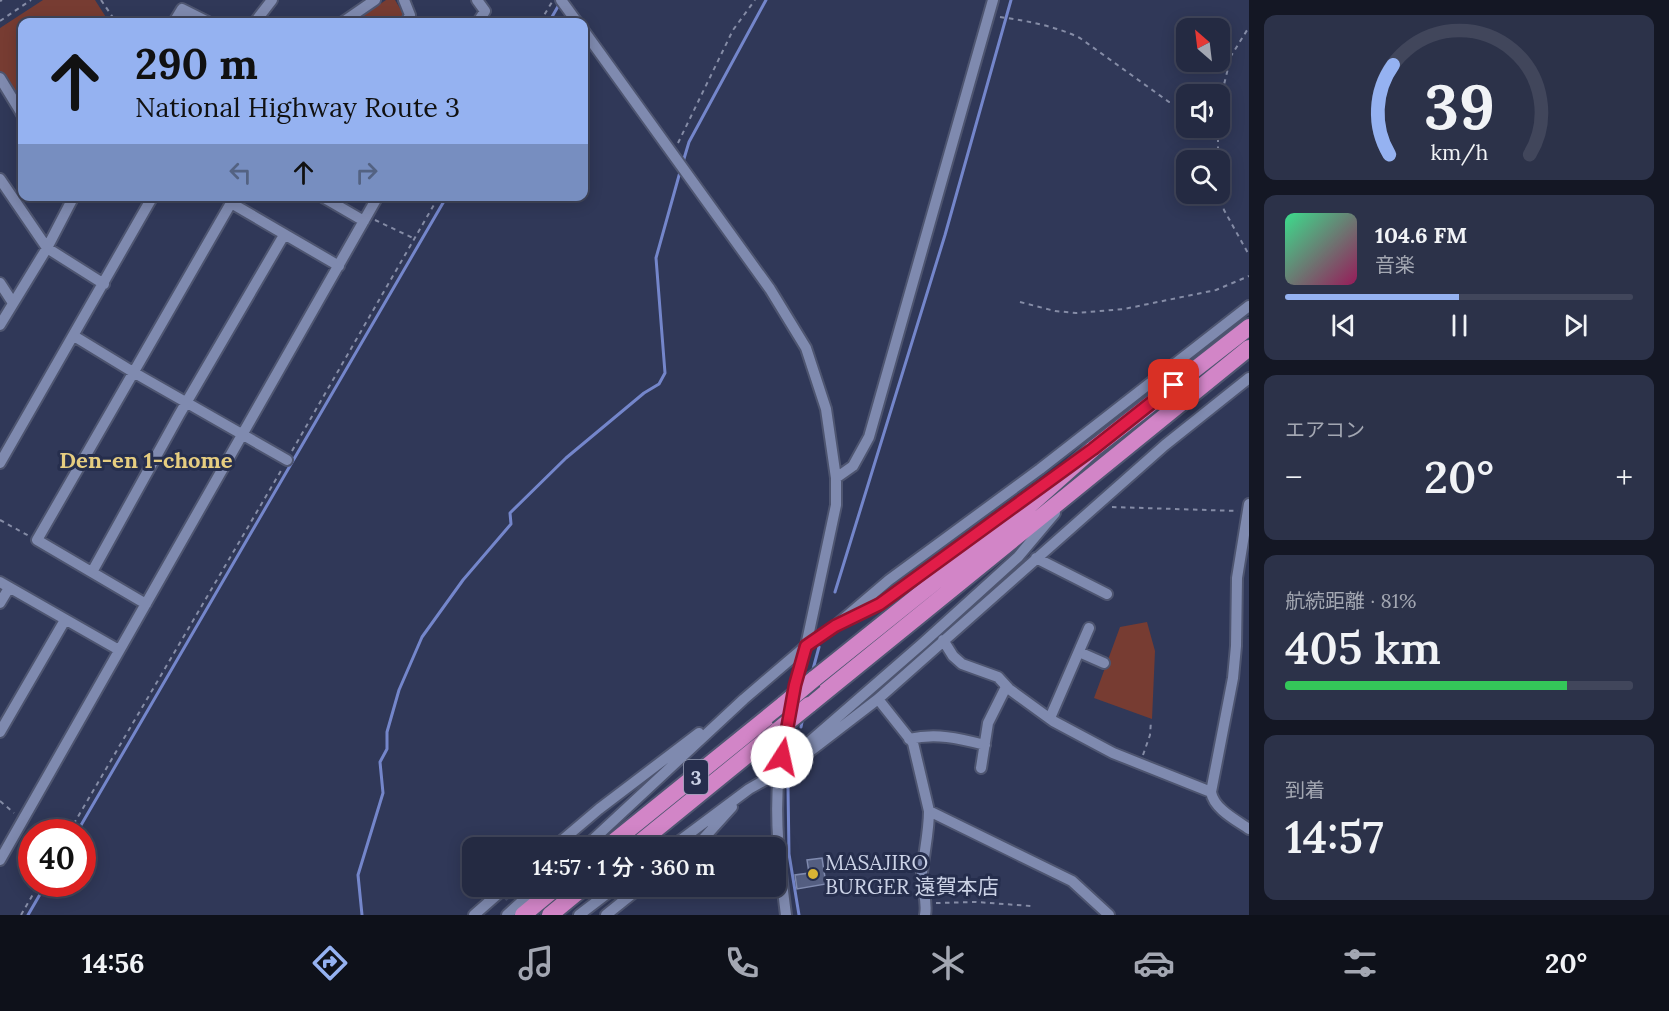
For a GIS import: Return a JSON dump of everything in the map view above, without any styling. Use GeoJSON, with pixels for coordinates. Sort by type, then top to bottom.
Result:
{"type":"FeatureCollection","features":[{"type":"Feature","properties":{"kind":"highway","name":"3"},"geometry":{"type":"LineString","coordinates":[[620,837],[1021,513],[1093,449],[1249,327]]}},
{"type":"Feature","properties":{"kind":"highway","name":"3"},"geometry":{"type":"LineString","coordinates":[[647,837],[1249,348]]}},
{"type":"Feature","properties":{"kind":"highway"},"geometry":{"type":"LineString","coordinates":[[523,915],[545,897]]}},
{"type":"Feature","properties":{"kind":"highway"},"geometry":{"type":"LineString","coordinates":[[550,915],[572,897]]}},
{"type":"Feature","properties":{"kind":"street"},"geometry":{"type":"LineString","coordinates":[[257,0],[262,12]]}},
{"type":"Feature","properties":{"kind":"street"},"geometry":{"type":"LineString","coordinates":[[258,18],[272,0]]}},
{"type":"Feature","properties":{"kind":"street"},"geometry":{"type":"LineString","coordinates":[[349,18],[375,0]]}},
{"type":"Feature","properties":{"kind":"street"},"geometry":{"type":"LineString","coordinates":[[404,0],[410,15],[408,18]]}},
{"type":"Feature","properties":{"kind":"street"},"geometry":{"type":"LineString","coordinates":[[477,0],[485,11],[481,18]]}},
{"type":"Feature","properties":{"kind":"street"},"geometry":{"type":"LineString","coordinates":[[561,0],[574,18]]}},
{"type":"Feature","properties":{"kind":"street"},"geometry":{"type":"LineString","coordinates":[[836,478],[853,466],[869,437],[993,0]]}},
{"type":"Feature","properties":{"kind":"street"},"geometry":{"type":"LineString","coordinates":[[176,18],[182,9],[200,18]]}},
{"type":"Feature","properties":{"kind":"street"},"geometry":{"type":"LineString","coordinates":[[588,38],[770,289],[806,348],[826,409],[836,478],[836,505],[806,646],[795,685],[779,772],[777,819],[786,915]]}},
{"type":"Feature","properties":{"kind":"street"},"geometry":{"type":"LineString","coordinates":[[0,78],[18,107]]}},
{"type":"Feature","properties":{"kind":"street"},"geometry":{"type":"LineString","coordinates":[[0,179],[47,248],[104,284]]}},
{"type":"Feature","properties":{"kind":"street"},"geometry":{"type":"LineString","coordinates":[[0,325],[47,248],[71,201]]}},
{"type":"Feature","properties":{"kind":"street"},"geometry":{"type":"LineString","coordinates":[[0,464],[150,201]]}},
{"type":"Feature","properties":{"kind":"street"},"geometry":{"type":"LineString","coordinates":[[331,201],[365,218]]}},
{"type":"Feature","properties":{"kind":"street"},"geometry":{"type":"LineString","coordinates":[[23,819],[375,201]]}},
{"type":"Feature","properties":{"kind":"street"},"geometry":{"type":"LineString","coordinates":[[146,603],[37,540],[132,372],[231,203],[339,266]]}},
{"type":"Feature","properties":{"kind":"street"},"geometry":{"type":"LineString","coordinates":[[92,572],[186,403],[284,235]]}},
{"type":"Feature","properties":{"kind":"street"},"geometry":{"type":"LineString","coordinates":[[0,283],[13,303]]}},
{"type":"Feature","properties":{"kind":"street"},"geometry":{"type":"LineString","coordinates":[[596,837],[744,699],[806,646],[835,626],[889,580],[1040,469],[1249,306]]}},
{"type":"Feature","properties":{"kind":"street"},"geometry":{"type":"LineString","coordinates":[[74,336],[132,372],[287,460]]}},
{"type":"Feature","properties":{"kind":"street"},"geometry":{"type":"LineString","coordinates":[[684,837],[749,789],[779,772],[878,699],[1165,445],[1249,378]]}},
{"type":"Feature","properties":{"kind":"street"},"geometry":{"type":"LineString","coordinates":[[835,626],[880,604],[1093,449]]}},
{"type":"Feature","properties":{"kind":"street"},"geometry":{"type":"LineString","coordinates":[[782,757],[808,743],[848,710],[1017,557],[1074,490]]}},
{"type":"Feature","properties":{"kind":"street"},"geometry":{"type":"LineString","coordinates":[[1248,507],[1237,578],[1233,678],[1211,792],[1212,799],[1219,806],[1249,829]]}},
{"type":"Feature","properties":{"kind":"street"},"geometry":{"type":"LineString","coordinates":[[1036,558],[1107,594]]}},
{"type":"Feature","properties":{"kind":"street"},"geometry":{"type":"LineString","coordinates":[[0,603],[4,585],[118,650]]}},
{"type":"Feature","properties":{"kind":"street"},"geometry":{"type":"LineString","coordinates":[[0,732],[65,620]]}},
{"type":"Feature","properties":{"kind":"street"},"geometry":{"type":"LineString","coordinates":[[1050,718],[1089,628]]}},
{"type":"Feature","properties":{"kind":"street"},"geometry":{"type":"LineString","coordinates":[[943,640],[953,656],[962,664],[998,677],[1006,687],[1050,718],[1113,753],[1211,792]]}},
{"type":"Feature","properties":{"kind":"street"},"geometry":{"type":"LineString","coordinates":[[1079,652],[1104,663]]}},
{"type":"Feature","properties":{"kind":"street"},"geometry":{"type":"LineString","coordinates":[[981,768],[988,723],[1006,687]]}},
{"type":"Feature","properties":{"kind":"street"},"geometry":{"type":"LineString","coordinates":[[566,837],[599,809],[744,699]]}},
{"type":"Feature","properties":{"kind":"street"},"geometry":{"type":"LineString","coordinates":[[878,699],[913,743],[930,812],[922,874],[927,903],[925,915]]}},
{"type":"Feature","properties":{"kind":"street"},"geometry":{"type":"LineString","coordinates":[[909,739],[926,735],[955,737],[985,745]]}},
{"type":"Feature","properties":{"kind":"street"},"geometry":{"type":"LineString","coordinates":[[705,837],[749,789]]}},
{"type":"Feature","properties":{"kind":"street"},"geometry":{"type":"LineString","coordinates":[[930,812],[1072,881],[1109,915]]}},
{"type":"Feature","properties":{"kind":"street"},"geometry":{"type":"LineString","coordinates":[[0,860],[18,827]]}},
{"type":"Feature","properties":{"kind":"street"},"geometry":{"type":"LineString","coordinates":[[474,915],[494,897]]}},
{"type":"Feature","properties":{"kind":"street"},"geometry":{"type":"LineString","coordinates":[[507,915],[527,897]]}},
{"type":"Feature","properties":{"kind":"street"},"geometry":{"type":"LineString","coordinates":[[579,915],[603,897]]}},
{"type":"Feature","properties":{"kind":"street"},"geometry":{"type":"LineString","coordinates":[[606,915],[628,897]]}},
{"type":"Feature","properties":{"kind":"path"},"geometry":{"type":"LineString","coordinates":[[0,21],[31,0]]}},
{"type":"Feature","properties":{"kind":"path"},"geometry":{"type":"LineString","coordinates":[[101,0],[113,18]]}},
{"type":"Feature","properties":{"kind":"path"},"geometry":{"type":"LineString","coordinates":[[542,18],[553,0]]}},
{"type":"Feature","properties":{"kind":"path"},"geometry":{"type":"LineString","coordinates":[[672,153],[733,30],[755,0]]}},
{"type":"Feature","properties":{"kind":"path"},"geometry":{"type":"LineString","coordinates":[[989,15],[1028,21],[1080,38],[1169,102],[1176,102]]}},
{"type":"Feature","properties":{"kind":"path"},"geometry":{"type":"LineString","coordinates":[[1224,84],[1231,56],[1249,27]]}},
{"type":"Feature","properties":{"kind":"path"},"geometry":{"type":"LineString","coordinates":[[77,819],[436,201]]}},
{"type":"Feature","properties":{"kind":"path"},"geometry":{"type":"LineString","coordinates":[[1223,204],[1249,255]]}},
{"type":"Feature","properties":{"kind":"path"},"geometry":{"type":"LineString","coordinates":[[365,218],[414,238]]}},
{"type":"Feature","properties":{"kind":"path"},"geometry":{"type":"LineString","coordinates":[[1020,302],[1055,311],[1076,313],[1124,309],[1216,290],[1249,276]]}},
{"type":"Feature","properties":{"kind":"path"},"geometry":{"type":"LineString","coordinates":[[1097,507],[1248,507]]}},
{"type":"Feature","properties":{"kind":"path"},"geometry":{"type":"LineString","coordinates":[[0,520],[37,540]]}},
{"type":"Feature","properties":{"kind":"path"},"geometry":{"type":"LineString","coordinates":[[1139,763],[1150,735],[1151,721]]}},
{"type":"Feature","properties":{"kind":"path"},"geometry":{"type":"LineString","coordinates":[[0,801],[21,819]]}},
{"type":"Feature","properties":{"kind":"path"},"geometry":{"type":"LineString","coordinates":[[21,915],[31,897]]}},
{"type":"Feature","properties":{"kind":"path"},"geometry":{"type":"LineString","coordinates":[[927,903],[976,902],[1031,906]]}},
{"type":"Feature","properties":{"kind":"shaded area"},"geometry":{"type":"Polygon","coordinates":[[[43,0],[95,0],[106,18],[18,18],[18,101],[0,72],[0,28],[43,0]]]}},
{"type":"Feature","properties":{"kind":"shaded area"},"geometry":{"type":"Polygon","coordinates":[[[386,0],[395,0],[404,15],[402,18],[360,18],[386,0]]]}},
{"type":"Feature","properties":{"kind":"shaded area"},"geometry":{"type":"Polygon","coordinates":[[[1147,622],[1155,651],[1152,719],[1094,698],[1120,627],[1147,622]]]}},
{"type":"Feature","properties":{"kind":"building","name":"MASAJIRO BURGER 遠賀本店"},"geometry":{"type":"Polygon","coordinates":[[[822,858],[826,884],[797,889],[795,875],[809,873],[807,860],[822,858]]]}},
{"type":"Feature","properties":{"kind":"waterway"},"geometry":{"type":"LineString","coordinates":[[683,162],[689,142],[766,0]]}},
{"type":"Feature","properties":{"kind":"waterway"},"geometry":{"type":"LineString","coordinates":[[835,592],[945,235],[1011,0]]}},
{"type":"Feature","properties":{"kind":"waterway"},"geometry":{"type":"LineString","coordinates":[[551,18],[560,3]]}},
{"type":"Feature","properties":{"kind":"waterway"},"geometry":{"type":"LineString","coordinates":[[362,915],[358,875],[383,793],[380,762],[387,749],[387,732],[399,690],[422,637],[463,580],[511,524],[510,513],[566,458],[644,393],[659,384],[665,373],[656,258],[680,172]]}},
{"type":"Feature","properties":{"kind":"waterway"},"geometry":{"type":"LineString","coordinates":[[85,819],[444,201]]}},
{"type":"Feature","properties":{"kind":"waterway"},"geometry":{"type":"LineString","coordinates":[[812,673],[819,647]]}},
{"type":"Feature","properties":{"kind":"waterway"},"geometry":{"type":"LineString","coordinates":[[801,727],[803,717]]}},
{"type":"Feature","properties":{"kind":"waterway"},"geometry":{"type":"LineString","coordinates":[[788,787],[789,854],[799,915]]}},
{"type":"Feature","properties":{"kind":"waterway"},"geometry":{"type":"LineString","coordinates":[[28,915],[38,897]]}},
{"type":"Feature","properties":{"kind":"tunnel"},"geometry":{"type":"LineString","coordinates":[[509,897],[522,913]]}},
{"type":"Feature","properties":{"kind":"place","name":"MASAJIRO BURGER 遠賀本店"},"geometry":{"type":"Point","coordinates":[813,874]}},
{"type":"Feature","properties":{"kind":"district","name":"Den-en 1-chome"},"geometry":{"type":"Point","coordinates":[146,460]}},
{"type":"Feature","properties":{"kind":"route"},"geometry":{"type":"LineString","coordinates":[[782,757],[795,685],[806,646],[835,626],[880,604],[1093,449],[1174,385]]}}]}
